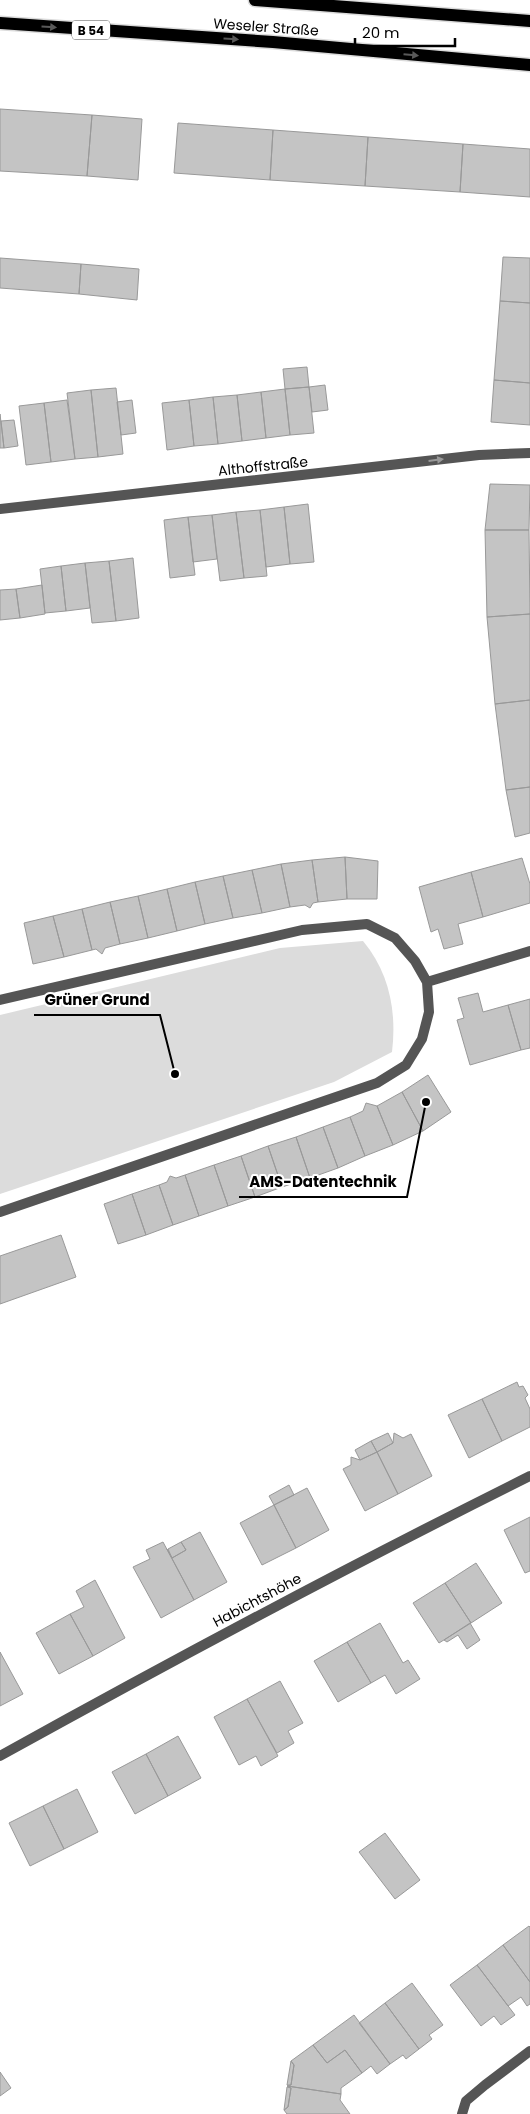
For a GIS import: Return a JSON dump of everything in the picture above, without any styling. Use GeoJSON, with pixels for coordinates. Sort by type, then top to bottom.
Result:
{"type":"FeatureCollection","features":[{"type":"Feature","properties":{"kind":"main road","name":"Weseler Straße"},"geometry":{"type":"LineString","coordinates":[[255,0],[530,21]]}},
{"type":"Feature","properties":{"kind":"main road","name":"Weseler Straße"},"geometry":{"type":"LineString","coordinates":[[0,23],[273,42],[530,66]]}},
{"type":"Feature","properties":{"kind":"street","name":"Althoffstraße"},"geometry":{"type":"LineString","coordinates":[[0,509],[388,466],[479,454],[530,453]]}},
{"type":"Feature","properties":{"kind":"street"},"geometry":{"type":"LineString","coordinates":[[0,1000],[302,930],[367,924],[395,938],[415,961],[427,982],[429,1012],[422,1039],[406,1065],[376,1083],[0,1212]]}},
{"type":"Feature","properties":{"kind":"street"},"geometry":{"type":"LineString","coordinates":[[427,982],[530,951]]}},
{"type":"Feature","properties":{"kind":"street","name":"Habichtshöhe"},"geometry":{"type":"LineString","coordinates":[[0,1756],[374,1554],[530,1476]]}},
{"type":"Feature","properties":{"kind":"street"},"geometry":{"type":"LineString","coordinates":[[462,2114],[466,2101],[485,2084],[530,2052]]}},
{"type":"Feature","properties":{"kind":"shaded area"},"geometry":{"type":"Polygon","coordinates":[[[363,941],[379,966],[389,993],[393,1022],[392,1052],[334,1082],[0,1194],[0,1015],[280,948],[363,941]]]}},
{"type":"Feature","properties":{"kind":"building"},"geometry":{"type":"Polygon","coordinates":[[[0,109],[92,115],[87,176],[0,171],[0,109]]]}},
{"type":"Feature","properties":{"kind":"building"},"geometry":{"type":"Polygon","coordinates":[[[92,115],[142,119],[138,180],[87,176],[92,115]]]}},
{"type":"Feature","properties":{"kind":"building"},"geometry":{"type":"Polygon","coordinates":[[[178,123],[273,130],[270,180],[174,173],[178,123]]]}},
{"type":"Feature","properties":{"kind":"building"},"geometry":{"type":"Polygon","coordinates":[[[273,130],[368,137],[365,186],[270,180],[273,130]]]}},
{"type":"Feature","properties":{"kind":"building"},"geometry":{"type":"Polygon","coordinates":[[[368,137],[463,144],[460,192],[365,186],[368,137]]]}},
{"type":"Feature","properties":{"kind":"building"},"geometry":{"type":"Polygon","coordinates":[[[463,144],[530,149],[530,197],[460,192],[463,144]]]}},
{"type":"Feature","properties":{"kind":"building"},"geometry":{"type":"Polygon","coordinates":[[[503,257],[530,258],[530,303],[500,301],[503,257]]]}},
{"type":"Feature","properties":{"kind":"building"},"geometry":{"type":"Polygon","coordinates":[[[0,258],[81,264],[79,294],[0,288],[0,258]]]}},
{"type":"Feature","properties":{"kind":"building"},"geometry":{"type":"Polygon","coordinates":[[[81,264],[139,269],[137,300],[79,294],[81,264]]]}},
{"type":"Feature","properties":{"kind":"building"},"geometry":{"type":"Polygon","coordinates":[[[500,301],[530,303],[530,383],[494,380],[500,301]]]}},
{"type":"Feature","properties":{"kind":"building"},"geometry":{"type":"Polygon","coordinates":[[[307,367],[309,387],[285,389],[283,369],[307,367]]]}},
{"type":"Feature","properties":{"kind":"building"},"geometry":{"type":"Polygon","coordinates":[[[494,380],[530,383],[530,425],[491,422],[494,380]]]}},
{"type":"Feature","properties":{"kind":"building"},"geometry":{"type":"Polygon","coordinates":[[[325,385],[328,410],[312,412],[309,387],[325,385]]]}},
{"type":"Feature","properties":{"kind":"building"},"geometry":{"type":"Polygon","coordinates":[[[309,387],[314,433],[290,435],[285,389],[309,387]]]}},
{"type":"Feature","properties":{"kind":"building"},"geometry":{"type":"Polygon","coordinates":[[[116,388],[123,454],[98,457],[91,390],[116,388]]]}},
{"type":"Feature","properties":{"kind":"building"},"geometry":{"type":"Polygon","coordinates":[[[285,389],[290,435],[266,438],[261,392],[285,389]]]}},
{"type":"Feature","properties":{"kind":"building"},"geometry":{"type":"Polygon","coordinates":[[[91,390],[98,457],[75,459],[67,393],[91,390]]]}},
{"type":"Feature","properties":{"kind":"building"},"geometry":{"type":"Polygon","coordinates":[[[261,392],[266,438],[242,441],[237,395],[261,392]]]}},
{"type":"Feature","properties":{"kind":"building"},"geometry":{"type":"Polygon","coordinates":[[[237,395],[242,441],[218,444],[213,397],[237,395]]]}},
{"type":"Feature","properties":{"kind":"building"},"geometry":{"type":"Polygon","coordinates":[[[213,397],[218,444],[194,446],[189,400],[213,397]]]}},
{"type":"Feature","properties":{"kind":"building"},"geometry":{"type":"Polygon","coordinates":[[[67,400],[75,459],[51,462],[44,403],[67,400]]]}},
{"type":"Feature","properties":{"kind":"building"},"geometry":{"type":"Polygon","coordinates":[[[132,400],[136,433],[121,435],[117,402],[132,400]]]}},
{"type":"Feature","properties":{"kind":"building"},"geometry":{"type":"Polygon","coordinates":[[[189,400],[194,446],[167,450],[162,403],[189,400]]]}},
{"type":"Feature","properties":{"kind":"building"},"geometry":{"type":"Polygon","coordinates":[[[44,403],[51,462],[26,465],[19,406],[44,403]]]}},
{"type":"Feature","properties":{"kind":"building"},"geometry":{"type":"Polygon","coordinates":[[[0,414],[4,448],[0,448],[0,414]]]}},
{"type":"Feature","properties":{"kind":"building"},"geometry":{"type":"Polygon","coordinates":[[[14,420],[18,446],[4,448],[1,421],[14,420]]]}},
{"type":"Feature","properties":{"kind":"building"},"geometry":{"type":"Polygon","coordinates":[[[490,484],[530,485],[529,530],[485,530],[490,484]]]}},
{"type":"Feature","properties":{"kind":"building"},"geometry":{"type":"Polygon","coordinates":[[[308,504],[314,562],[290,564],[284,507],[308,504]]]}},
{"type":"Feature","properties":{"kind":"building"},"geometry":{"type":"Polygon","coordinates":[[[284,507],[290,564],[266,567],[260,510],[284,507]]]}},
{"type":"Feature","properties":{"kind":"building"},"geometry":{"type":"Polygon","coordinates":[[[260,510],[267,576],[244,578],[236,512],[260,510]]]}},
{"type":"Feature","properties":{"kind":"building"},"geometry":{"type":"Polygon","coordinates":[[[236,512],[244,578],[220,581],[212,515],[236,512]]]}},
{"type":"Feature","properties":{"kind":"building"},"geometry":{"type":"Polygon","coordinates":[[[212,515],[217,559],[193,562],[188,517],[212,515]]]}},
{"type":"Feature","properties":{"kind":"building"},"geometry":{"type":"Polygon","coordinates":[[[188,517],[195,575],[170,578],[164,520],[188,517]]]}},
{"type":"Feature","properties":{"kind":"building"},"geometry":{"type":"Polygon","coordinates":[[[485,530],[529,530],[530,614],[487,617],[485,530]]]}},
{"type":"Feature","properties":{"kind":"building"},"geometry":{"type":"Polygon","coordinates":[[[133,558],[139,618],[116,621],[109,561],[133,558]]]}},
{"type":"Feature","properties":{"kind":"building"},"geometry":{"type":"Polygon","coordinates":[[[109,561],[116,621],[92,623],[85,563],[109,561]]]}},
{"type":"Feature","properties":{"kind":"building"},"geometry":{"type":"Polygon","coordinates":[[[85,563],[90,608],[66,611],[61,566],[85,563]]]}},
{"type":"Feature","properties":{"kind":"building"},"geometry":{"type":"Polygon","coordinates":[[[61,566],[66,611],[45,613],[40,569],[61,566]]]}},
{"type":"Feature","properties":{"kind":"building"},"geometry":{"type":"Polygon","coordinates":[[[42,585],[45,614],[20,618],[16,589],[42,585]]]}},
{"type":"Feature","properties":{"kind":"building"},"geometry":{"type":"Polygon","coordinates":[[[16,589],[20,618],[0,620],[0,590],[16,589]]]}},
{"type":"Feature","properties":{"kind":"building"},"geometry":{"type":"Polygon","coordinates":[[[530,614],[530,700],[495,704],[487,617],[530,614]]]}},
{"type":"Feature","properties":{"kind":"building"},"geometry":{"type":"Polygon","coordinates":[[[530,700],[530,787],[506,790],[495,704],[530,700]]]}},
{"type":"Feature","properties":{"kind":"building"},"geometry":{"type":"Polygon","coordinates":[[[530,787],[530,833],[515,837],[506,790],[530,787]]]}},
{"type":"Feature","properties":{"kind":"building"},"geometry":{"type":"Polygon","coordinates":[[[345,857],[347,899],[318,902],[312,860],[345,857]]]}},
{"type":"Feature","properties":{"kind":"building"},"geometry":{"type":"Polygon","coordinates":[[[345,857],[378,861],[377,899],[347,899],[345,857]]]}},
{"type":"Feature","properties":{"kind":"building"},"geometry":{"type":"Polygon","coordinates":[[[522,858],[530,884],[530,903],[483,917],[471,872],[522,858]]]}},
{"type":"Feature","properties":{"kind":"building"},"geometry":{"type":"Polygon","coordinates":[[[312,860],[318,902],[313,903],[310,908],[305,905],[290,907],[281,864],[312,860]]]}},
{"type":"Feature","properties":{"kind":"building"},"geometry":{"type":"Polygon","coordinates":[[[281,864],[290,907],[262,913],[252,870],[281,864]]]}},
{"type":"Feature","properties":{"kind":"building"},"geometry":{"type":"Polygon","coordinates":[[[252,870],[262,913],[233,918],[223,876],[252,870]]]}},
{"type":"Feature","properties":{"kind":"building"},"geometry":{"type":"Polygon","coordinates":[[[471,872],[483,917],[458,924],[463,944],[444,949],[438,929],[431,932],[419,887],[471,872]]]}},
{"type":"Feature","properties":{"kind":"building"},"geometry":{"type":"Polygon","coordinates":[[[223,876],[233,918],[205,924],[195,882],[223,876]]]}},
{"type":"Feature","properties":{"kind":"building"},"geometry":{"type":"Polygon","coordinates":[[[195,882],[205,924],[177,931],[167,889],[195,882]]]}},
{"type":"Feature","properties":{"kind":"building"},"geometry":{"type":"Polygon","coordinates":[[[167,889],[177,931],[148,938],[138,896],[167,889]]]}},
{"type":"Feature","properties":{"kind":"building"},"geometry":{"type":"Polygon","coordinates":[[[138,896],[148,938],[120,944],[110,902],[138,896]]]}},
{"type":"Feature","properties":{"kind":"building"},"geometry":{"type":"Polygon","coordinates":[[[110,902],[120,944],[105,948],[102,954],[96,949],[92,950],[82,909],[110,902]]]}},
{"type":"Feature","properties":{"kind":"building"},"geometry":{"type":"Polygon","coordinates":[[[82,909],[92,950],[64,957],[53,916],[82,909]]]}},
{"type":"Feature","properties":{"kind":"building"},"geometry":{"type":"Polygon","coordinates":[[[53,916],[64,957],[33,964],[24,923],[53,916]]]}},
{"type":"Feature","properties":{"kind":"building"},"geometry":{"type":"Polygon","coordinates":[[[478,993],[483,1012],[508,1005],[521,1050],[470,1065],[457,1020],[464,1018],[458,998],[478,993]]]}},
{"type":"Feature","properties":{"kind":"building"},"geometry":{"type":"Polygon","coordinates":[[[530,999],[530,1048],[521,1050],[508,1005],[530,999]]]}},
{"type":"Feature","properties":{"kind":"building"},"geometry":{"type":"Polygon","coordinates":[[[428,1075],[451,1112],[423,1131],[402,1092],[428,1075]]]}},
{"type":"Feature","properties":{"kind":"building"},"geometry":{"type":"Polygon","coordinates":[[[402,1092],[423,1131],[393,1145],[377,1106],[402,1092]]]}},
{"type":"Feature","properties":{"kind":"building"},"geometry":{"type":"Polygon","coordinates":[[[366,1103],[377,1106],[393,1145],[365,1156],[350,1117],[363,1111],[366,1103]]]}},
{"type":"Feature","properties":{"kind":"building"},"geometry":{"type":"Polygon","coordinates":[[[350,1117],[365,1156],[338,1168],[323,1127],[350,1117]]]}},
{"type":"Feature","properties":{"kind":"building"},"geometry":{"type":"Polygon","coordinates":[[[323,1127],[338,1168],[310,1178],[296,1137],[323,1127]]]}},
{"type":"Feature","properties":{"kind":"building"},"geometry":{"type":"Polygon","coordinates":[[[296,1137],[310,1178],[282,1187],[268,1146],[296,1137]]]}},
{"type":"Feature","properties":{"kind":"building"},"geometry":{"type":"Polygon","coordinates":[[[268,1146],[282,1187],[255,1197],[241,1156],[268,1146]]]}},
{"type":"Feature","properties":{"kind":"building"},"geometry":{"type":"Polygon","coordinates":[[[241,1156],[255,1197],[228,1206],[214,1165],[241,1156]]]}},
{"type":"Feature","properties":{"kind":"building"},"geometry":{"type":"Polygon","coordinates":[[[214,1165],[228,1206],[199,1216],[185,1175],[214,1165]]]}},
{"type":"Feature","properties":{"kind":"building"},"geometry":{"type":"Polygon","coordinates":[[[185,1175],[199,1216],[173,1225],[159,1185],[167,1182],[170,1176],[176,1178],[185,1175]]]}},
{"type":"Feature","properties":{"kind":"building"},"geometry":{"type":"Polygon","coordinates":[[[159,1185],[173,1225],[146,1235],[132,1194],[159,1185]]]}},
{"type":"Feature","properties":{"kind":"building"},"geometry":{"type":"Polygon","coordinates":[[[132,1194],[146,1235],[118,1244],[104,1204],[132,1194]]]}},
{"type":"Feature","properties":{"kind":"building"},"geometry":{"type":"Polygon","coordinates":[[[61,1235],[76,1277],[0,1304],[0,1256],[61,1235]]]}},
{"type":"Feature","properties":{"kind":"building"},"geometry":{"type":"Polygon","coordinates":[[[517,1382],[519,1387],[523,1386],[528,1395],[525,1398],[530,1409],[530,1427],[502,1441],[482,1399],[517,1382]]]}},
{"type":"Feature","properties":{"kind":"building"},"geometry":{"type":"Polygon","coordinates":[[[482,1399],[502,1441],[469,1458],[448,1415],[482,1399]]]}},
{"type":"Feature","properties":{"kind":"building"},"geometry":{"type":"Polygon","coordinates":[[[388,1433],[393,1443],[377,1452],[371,1441],[388,1433]]]}},
{"type":"Feature","properties":{"kind":"building"},"geometry":{"type":"Polygon","coordinates":[[[394,1433],[403,1438],[411,1434],[432,1476],[398,1494],[377,1452],[393,1443],[394,1433]]]}},
{"type":"Feature","properties":{"kind":"building"},"geometry":{"type":"Polygon","coordinates":[[[371,1441],[377,1452],[360,1460],[355,1450],[371,1441]]]}},
{"type":"Feature","properties":{"kind":"building"},"geometry":{"type":"Polygon","coordinates":[[[377,1452],[398,1494],[365,1511],[343,1469],[351,1465],[351,1457],[360,1460],[377,1452]]]}},
{"type":"Feature","properties":{"kind":"building"},"geometry":{"type":"Polygon","coordinates":[[[289,1485],[294,1495],[274,1505],[269,1496],[289,1485]]]}},
{"type":"Feature","properties":{"kind":"building"},"geometry":{"type":"Polygon","coordinates":[[[307,1488],[329,1530],[296,1548],[274,1505],[307,1488]]]}},
{"type":"Feature","properties":{"kind":"building"},"geometry":{"type":"Polygon","coordinates":[[[274,1505],[296,1548],[262,1565],[240,1523],[274,1505]]]}},
{"type":"Feature","properties":{"kind":"building"},"geometry":{"type":"Polygon","coordinates":[[[530,1517],[530,1571],[525,1573],[504,1530],[530,1517]]]}},
{"type":"Feature","properties":{"kind":"building"},"geometry":{"type":"Polygon","coordinates":[[[200,1532],[227,1582],[194,1600],[167,1549],[172,1558],[186,1550],[181,1542],[200,1532]]]}},
{"type":"Feature","properties":{"kind":"building"},"geometry":{"type":"Polygon","coordinates":[[[163,1542],[194,1600],[161,1618],[133,1567],[150,1559],[146,1550],[163,1542]]]}},
{"type":"Feature","properties":{"kind":"building"},"geometry":{"type":"Polygon","coordinates":[[[181,1542],[186,1550],[172,1558],[168,1549],[181,1542]]]}},
{"type":"Feature","properties":{"kind":"building"},"geometry":{"type":"Polygon","coordinates":[[[476,1563],[502,1603],[471,1623],[445,1583],[476,1563]]]}},
{"type":"Feature","properties":{"kind":"building"},"geometry":{"type":"Polygon","coordinates":[[[95,1580],[125,1638],[93,1656],[70,1614],[84,1607],[76,1591],[95,1580]]]}},
{"type":"Feature","properties":{"kind":"building"},"geometry":{"type":"Polygon","coordinates":[[[445,1583],[471,1623],[439,1643],[413,1603],[445,1583]]]}},
{"type":"Feature","properties":{"kind":"building"},"geometry":{"type":"Polygon","coordinates":[[[70,1614],[93,1656],[59,1674],[36,1633],[70,1614]]]}},
{"type":"Feature","properties":{"kind":"building"},"geometry":{"type":"Polygon","coordinates":[[[380,1623],[403,1663],[408,1660],[420,1679],[396,1694],[385,1675],[371,1683],[347,1642],[380,1623]]]}},
{"type":"Feature","properties":{"kind":"building"},"geometry":{"type":"Polygon","coordinates":[[[470,1623],[480,1640],[467,1649],[458,1635],[447,1642],[444,1640],[470,1623]]]}},
{"type":"Feature","properties":{"kind":"building"},"geometry":{"type":"Polygon","coordinates":[[[347,1642],[371,1683],[338,1702],[314,1661],[347,1642]]]}},
{"type":"Feature","properties":{"kind":"building"},"geometry":{"type":"Polygon","coordinates":[[[0,1652],[23,1694],[0,1706],[0,1652]]]}},
{"type":"Feature","properties":{"kind":"building"},"geometry":{"type":"Polygon","coordinates":[[[280,1681],[303,1723],[288,1731],[294,1743],[277,1753],[247,1699],[280,1681]]]}},
{"type":"Feature","properties":{"kind":"building"},"geometry":{"type":"Polygon","coordinates":[[[247,1699],[278,1756],[261,1766],[256,1756],[239,1765],[214,1717],[247,1699]]]}},
{"type":"Feature","properties":{"kind":"building"},"geometry":{"type":"Polygon","coordinates":[[[178,1736],[201,1778],[168,1796],[146,1754],[178,1736]]]}},
{"type":"Feature","properties":{"kind":"building"},"geometry":{"type":"Polygon","coordinates":[[[146,1754],[168,1796],[135,1814],[112,1772],[146,1754]]]}},
{"type":"Feature","properties":{"kind":"building"},"geometry":{"type":"Polygon","coordinates":[[[77,1789],[98,1832],[64,1849],[43,1806],[77,1789]]]}},
{"type":"Feature","properties":{"kind":"building"},"geometry":{"type":"Polygon","coordinates":[[[43,1806],[64,1849],[30,1866],[9,1823],[43,1806]]]}},
{"type":"Feature","properties":{"kind":"building"},"geometry":{"type":"Polygon","coordinates":[[[385,1833],[420,1880],[395,1899],[359,1852],[385,1833]]]}},
{"type":"Feature","properties":{"kind":"building"},"geometry":{"type":"Polygon","coordinates":[[[530,1927],[530,1982],[503,1945],[530,1927]]]}},
{"type":"Feature","properties":{"kind":"building"},"geometry":{"type":"Polygon","coordinates":[[[503,1945],[530,1982],[530,2004],[527,2006],[521,1997],[508,2006],[477,1965],[503,1945]]]}},
{"type":"Feature","properties":{"kind":"building"},"geometry":{"type":"Polygon","coordinates":[[[477,1965],[515,2015],[501,2025],[494,2016],[481,2026],[450,1985],[477,1965]]]}},
{"type":"Feature","properties":{"kind":"building"},"geometry":{"type":"Polygon","coordinates":[[[412,1983],[443,2025],[429,2035],[432,2039],[419,2049],[385,2003],[412,1983]]]}},
{"type":"Feature","properties":{"kind":"building"},"geometry":{"type":"Polygon","coordinates":[[[385,2003],[419,2049],[406,2059],[403,2055],[390,2064],[359,2023],[385,2003]]]}},
{"type":"Feature","properties":{"kind":"building"},"geometry":{"type":"Polygon","coordinates":[[[354,2015],[390,2064],[377,2074],[371,2066],[362,2073],[345,2050],[327,2063],[313,2045],[354,2015]]]}},
{"type":"Feature","properties":{"kind":"building"},"geometry":{"type":"Polygon","coordinates":[[[313,2045],[327,2063],[345,2050],[362,2073],[341,2088],[341,2094],[287,2086],[291,2085],[294,2065],[291,2061],[313,2045]]]}},
{"type":"Feature","properties":{"kind":"building"},"geometry":{"type":"Polygon","coordinates":[[[291,2061],[294,2065],[291,2085],[287,2085],[291,2061]]]}},
{"type":"Feature","properties":{"kind":"building"},"geometry":{"type":"Polygon","coordinates":[[[0,2072],[11,2088],[0,2096],[0,2072]]]}},
{"type":"Feature","properties":{"kind":"building"},"geometry":{"type":"Polygon","coordinates":[[[287,2086],[341,2094],[340,2100],[350,2114],[287,2114],[284,2110],[288,2107],[291,2088],[287,2086]]]}},
{"type":"Feature","properties":{"kind":"building"},"geometry":{"type":"Polygon","coordinates":[[[287,2087],[291,2088],[288,2107],[284,2110],[287,2087]]]}},
{"type":"Feature","properties":{"kind":"place","name":"Grüner Grund"},"geometry":{"type":"Point","coordinates":[175,1074]}},
{"type":"Feature","properties":{"kind":"place","name":"AMS-Datentechnik"},"geometry":{"type":"Point","coordinates":[426,1102]}}]}
